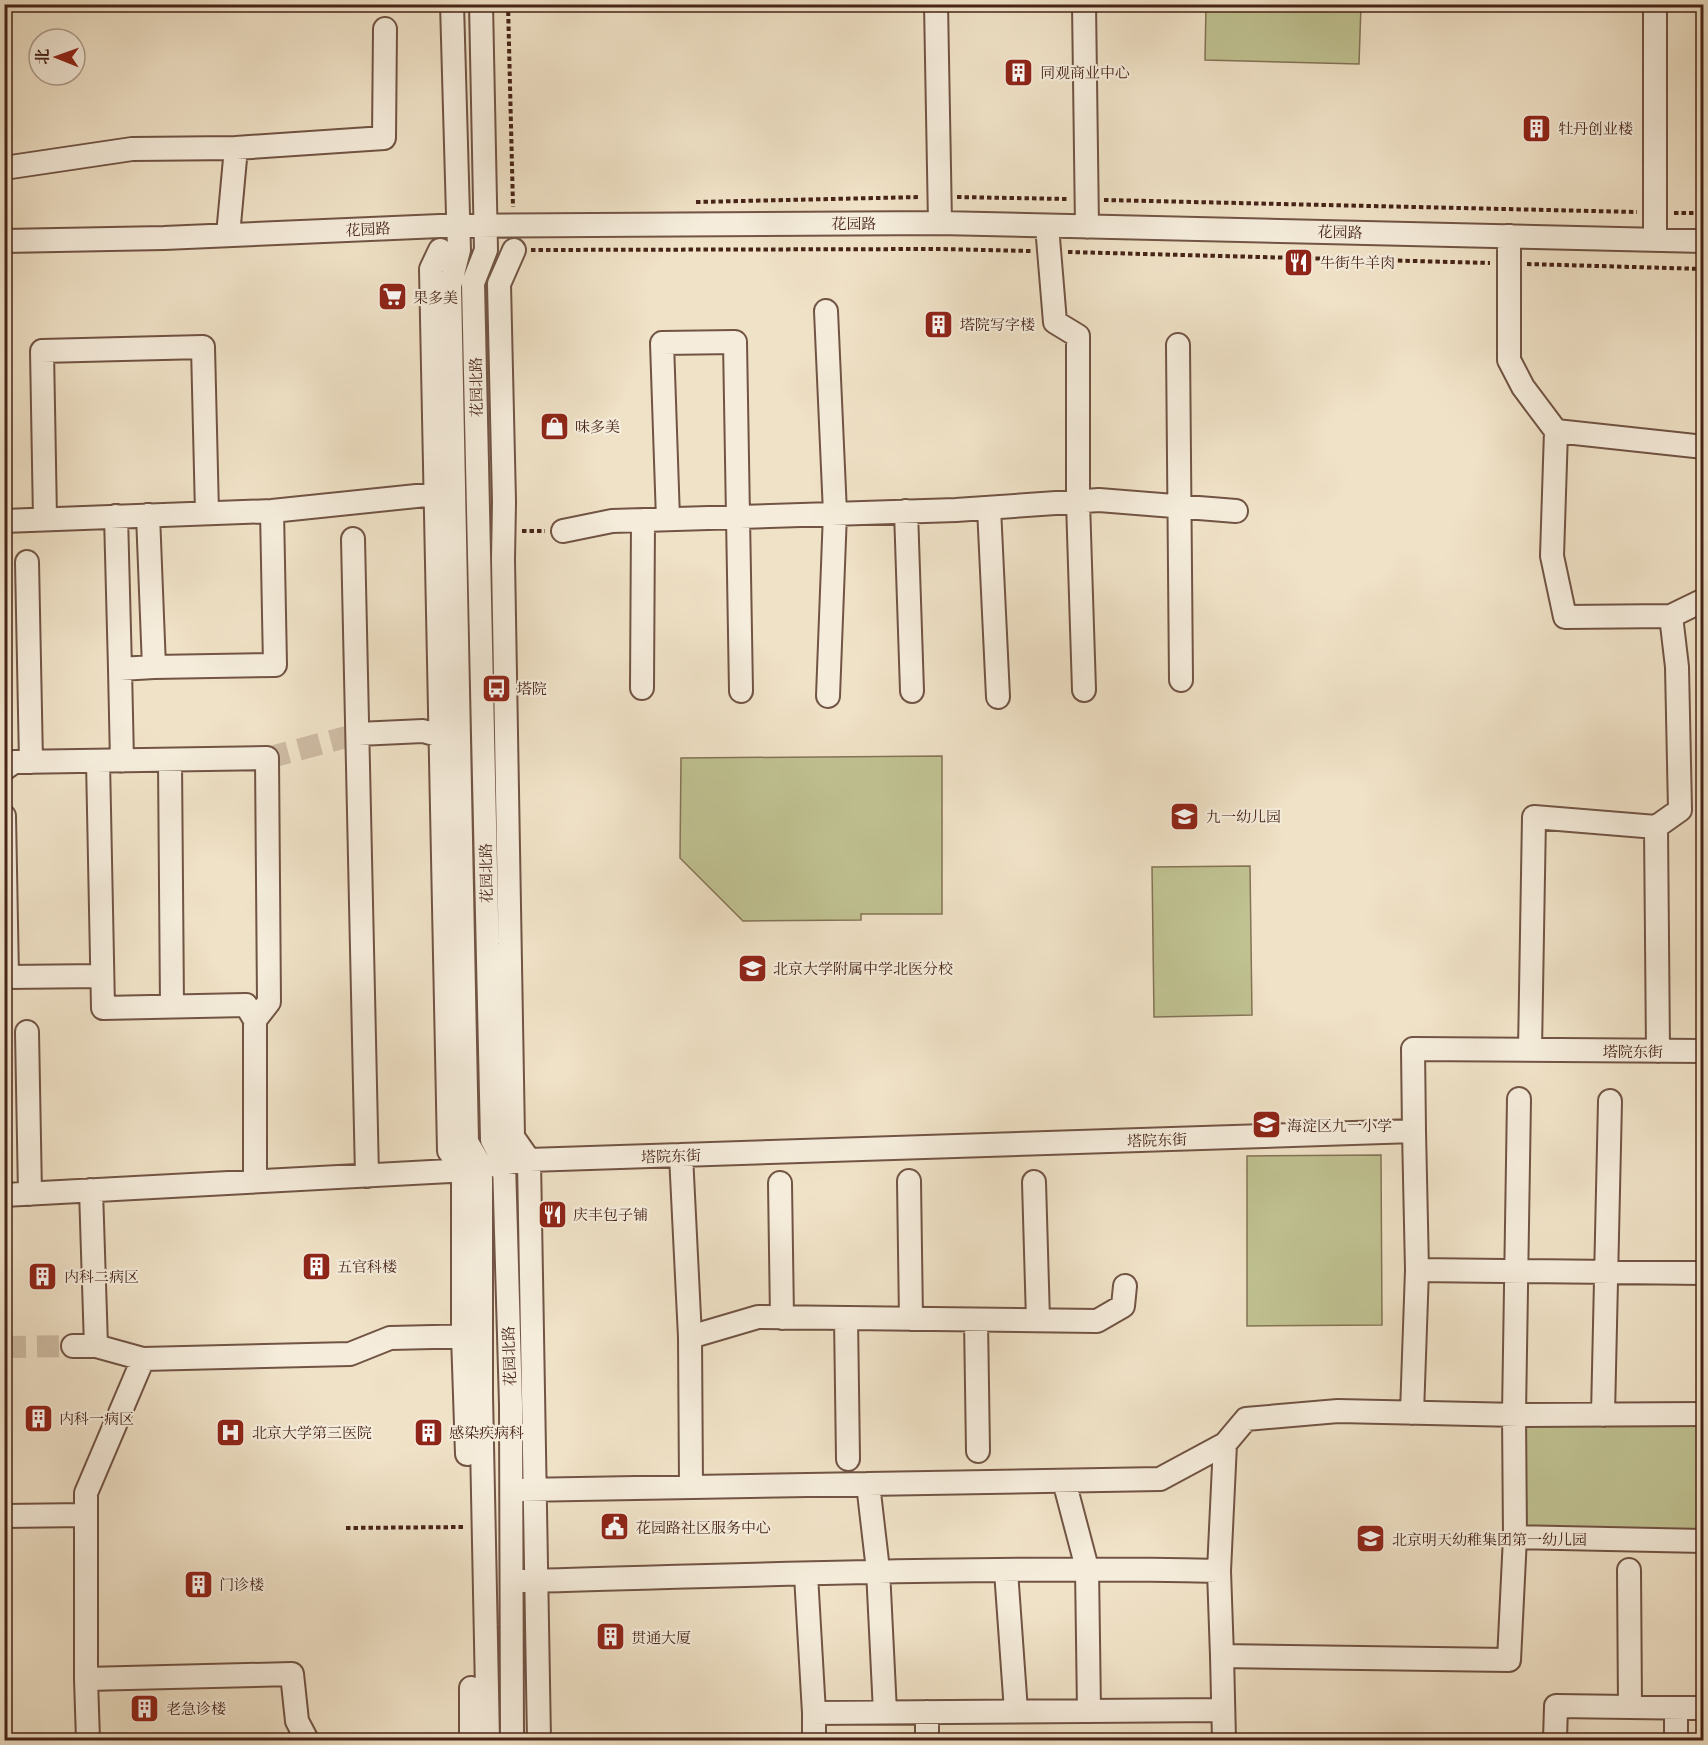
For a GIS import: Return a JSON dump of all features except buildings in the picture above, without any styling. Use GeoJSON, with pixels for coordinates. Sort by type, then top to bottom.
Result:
{"type":"FeatureCollection","features":[{"type":"Feature","properties":{"kind":"street","name":"花园北路"},"geometry":{"type":"LineString","coordinates":[[445,497],[450,286],[459,250],[452,4]]}},
{"type":"Feature","properties":{"kind":"street","name":"花园北路"},"geometry":{"type":"LineString","coordinates":[[481,4],[486,250],[474,283],[474,295],[492,1140],[504,1163],[511,1404],[513,1740]]}},
{"type":"Feature","properties":{"kind":"street"},"geometry":{"type":"LineString","coordinates":[[936,4],[940,223]]}},
{"type":"Feature","properties":{"kind":"street"},"geometry":{"type":"LineString","coordinates":[[1084,4],[1087,227]]}},
{"type":"Feature","properties":{"kind":"street"},"geometry":{"type":"LineString","coordinates":[[1655,4],[1655,240]]}},
{"type":"Feature","properties":{"kind":"street"},"geometry":{"type":"LineString","coordinates":[[4,168],[132,149],[236,148],[384,138],[385,29]]}},
{"type":"Feature","properties":{"kind":"street"},"geometry":{"type":"LineString","coordinates":[[228,235],[236,148]]}},
{"type":"Feature","properties":{"kind":"street","name":"花园路"},"geometry":{"type":"LineString","coordinates":[[4,241],[228,235],[458,225],[940,223],[1704,241]]}},
{"type":"Feature","properties":{"kind":"street"},"geometry":{"type":"LineString","coordinates":[[1047,226],[1055,322],[1078,336],[1078,502],[1084,690]]}},
{"type":"Feature","properties":{"kind":"street"},"geometry":{"type":"LineString","coordinates":[[1509,236],[1509,360],[1523,387],[1556,431],[1552,556],[1565,617],[1671,616],[1704,600]]}},
{"type":"Feature","properties":{"kind":"street"},"geometry":{"type":"LineString","coordinates":[[440,250],[431,269],[445,497],[450,735],[449,1151],[471,1168],[472,1336],[469,1527],[471,1740]]}},
{"type":"Feature","properties":{"kind":"street"},"geometry":{"type":"LineString","coordinates":[[514,250],[500,284],[503,572],[513,1137],[529,1160],[539,1740]]}},
{"type":"Feature","properties":{"kind":"street"},"geometry":{"type":"LineString","coordinates":[[826,311],[835,513],[828,696]]}},
{"type":"Feature","properties":{"kind":"street"},"geometry":{"type":"LineString","coordinates":[[668,519],[662,343],[735,342],[741,691]]}},
{"type":"Feature","properties":{"kind":"street"},"geometry":{"type":"LineString","coordinates":[[1178,345],[1181,680]]}},
{"type":"Feature","properties":{"kind":"street"},"geometry":{"type":"LineString","coordinates":[[45,519],[42,351],[203,347],[207,513]]}},
{"type":"Feature","properties":{"kind":"street"},"geometry":{"type":"LineString","coordinates":[[1556,431],[1704,447]]}},
{"type":"Feature","properties":{"kind":"street"},"geometry":{"type":"LineString","coordinates":[[4,521],[272,511],[445,497]]}},
{"type":"Feature","properties":{"kind":"street"},"geometry":{"type":"LineString","coordinates":[[563,531],[612,521],[989,508],[1099,500],[1236,511]]}},
{"type":"Feature","properties":{"kind":"street"},"geometry":{"type":"LineString","coordinates":[[989,508],[998,698]]}},
{"type":"Feature","properties":{"kind":"street"},"geometry":{"type":"LineString","coordinates":[[120,669],[275,665],[272,511]]}},
{"type":"Feature","properties":{"kind":"street"},"geometry":{"type":"LineString","coordinates":[[906,511],[912,691]]}},
{"type":"Feature","properties":{"kind":"street"},"geometry":{"type":"LineString","coordinates":[[148,515],[153,668]]}},
{"type":"Feature","properties":{"kind":"street"},"geometry":{"type":"LineString","coordinates":[[116,516],[122,761]]}},
{"type":"Feature","properties":{"kind":"street"},"geometry":{"type":"LineString","coordinates":[[642,688],[643,520]]}},
{"type":"Feature","properties":{"kind":"street"},"geometry":{"type":"LineString","coordinates":[[353,539],[367,1176]]}},
{"type":"Feature","properties":{"kind":"street"},"geometry":{"type":"LineString","coordinates":[[27,562],[31,762]]}},
{"type":"Feature","properties":{"kind":"street"},"geometry":{"type":"LineString","coordinates":[[1530,1050],[1534,817],[1656,827],[1680,810],[1677,667],[1671,616]]}},
{"type":"Feature","properties":{"kind":"street"},"geometry":{"type":"LineString","coordinates":[[358,734],[423,731],[450,735]]}},
{"type":"Feature","properties":{"kind":"street"},"geometry":{"type":"LineString","coordinates":[[4,769],[14,762],[267,758],[269,1002],[255,1020]]}},
{"type":"Feature","properties":{"kind":"street"},"geometry":{"type":"LineString","coordinates":[[98,761],[103,1008],[246,1005],[255,1020],[255,1180]]}},
{"type":"Feature","properties":{"kind":"street"},"geometry":{"type":"LineString","coordinates":[[170,761],[172,1006]]}},
{"type":"Feature","properties":{"kind":"street"},"geometry":{"type":"LineString","coordinates":[[4,816],[7,977],[102,976]]}},
{"type":"Feature","properties":{"kind":"street"},"geometry":{"type":"LineString","coordinates":[[1656,827],[1658,1051]]}},
{"type":"Feature","properties":{"kind":"street"},"geometry":{"type":"LineString","coordinates":[[27,1032],[30,1194]]}},
{"type":"Feature","properties":{"kind":"street","name":"塔院东街"},"geometry":{"type":"LineString","coordinates":[[4,1195],[255,1180],[367,1176],[471,1168],[529,1160],[1414,1131],[1413,1049],[1704,1051]]}},
{"type":"Feature","properties":{"kind":"street"},"geometry":{"type":"LineString","coordinates":[[1222,1656],[1509,1660],[1515,1537],[1514,1414],[1519,1099]]}},
{"type":"Feature","properties":{"kind":"street"},"geometry":{"type":"LineString","coordinates":[[1603,1414],[1611,1101]]}},
{"type":"Feature","properties":{"kind":"street"},"geometry":{"type":"LineString","coordinates":[[1412,1413],[1417,1270],[1414,1131]]}},
{"type":"Feature","properties":{"kind":"street"},"geometry":{"type":"LineString","coordinates":[[681,1155],[690,1337],[691,1486]]}},
{"type":"Feature","properties":{"kind":"street"},"geometry":{"type":"LineString","coordinates":[[909,1181],[911,1319]]}},
{"type":"Feature","properties":{"kind":"street"},"geometry":{"type":"LineString","coordinates":[[1034,1182],[1038,1320]]}},
{"type":"Feature","properties":{"kind":"street"},"geometry":{"type":"LineString","coordinates":[[780,1183],[782,1318]]}},
{"type":"Feature","properties":{"kind":"street"},"geometry":{"type":"LineString","coordinates":[[91,1190],[96,1346]]}},
{"type":"Feature","properties":{"kind":"street"},"geometry":{"type":"LineString","coordinates":[[1417,1270],[1704,1273]]}},
{"type":"Feature","properties":{"kind":"street"},"geometry":{"type":"LineString","coordinates":[[690,1337],[758,1317],[1097,1321],[1123,1306],[1125,1286]]}},
{"type":"Feature","properties":{"kind":"street"},"geometry":{"type":"LineString","coordinates":[[846,1318],[848,1459]]}},
{"type":"Feature","properties":{"kind":"street"},"geometry":{"type":"LineString","coordinates":[[976,1320],[978,1451]]}},
{"type":"Feature","properties":{"kind":"street","name":"花园北路"},"geometry":{"type":"LineString","coordinates":[[472,1336],[488,1740]]}},
{"type":"Feature","properties":{"kind":"street"},"geometry":{"type":"LineString","coordinates":[[73,1346],[96,1346],[143,1359],[350,1354],[390,1338],[472,1336]]}},
{"type":"Feature","properties":{"kind":"street"},"geometry":{"type":"LineString","coordinates":[[88,1740],[86,1493],[143,1359]]}},
{"type":"Feature","properties":{"kind":"street"},"geometry":{"type":"LineString","coordinates":[[510,1491],[1160,1479],[1225,1444],[1246,1419],[1338,1411],[1704,1414]]}},
{"type":"Feature","properties":{"kind":"street"},"geometry":{"type":"LineString","coordinates":[[1224,1740],[1219,1571],[1225,1444]]}},
{"type":"Feature","properties":{"kind":"street"},"geometry":{"type":"LineString","coordinates":[[1064,1480],[1087,1568],[1089,1711]]}},
{"type":"Feature","properties":{"kind":"street"},"geometry":{"type":"LineString","coordinates":[[868,1484],[878,1570],[885,1712]]}},
{"type":"Feature","properties":{"kind":"street"},"geometry":{"type":"LineString","coordinates":[[4,1516],[87,1515]]}},
{"type":"Feature","properties":{"kind":"street"},"geometry":{"type":"LineString","coordinates":[[1515,1537],[1704,1541]]}},
{"type":"Feature","properties":{"kind":"street"},"geometry":{"type":"LineString","coordinates":[[511,1581],[806,1575],[878,1570],[1006,1571],[1087,1568],[1219,1571]]}},
{"type":"Feature","properties":{"kind":"street"},"geometry":{"type":"LineString","coordinates":[[1629,1569],[1630,1707]]}},
{"type":"Feature","properties":{"kind":"street"},"geometry":{"type":"LineString","coordinates":[[1006,1571],[1016,1711]]}},
{"type":"Feature","properties":{"kind":"street"},"geometry":{"type":"LineString","coordinates":[[806,1575],[814,1740]]}},
{"type":"Feature","properties":{"kind":"street"},"geometry":{"type":"LineString","coordinates":[[86,1679],[292,1674],[297,1721],[307,1740]]}},
{"type":"Feature","properties":{"kind":"street"},"geometry":{"type":"LineString","coordinates":[[1555,1740],[1556,1706],[1704,1708]]}},
{"type":"Feature","properties":{"kind":"street"},"geometry":{"type":"LineString","coordinates":[[1676,1708],[1676,1740]]}},
{"type":"Feature","properties":{"kind":"street"},"geometry":{"type":"LineString","coordinates":[[814,1713],[1223,1710]]}},
{"type":"Feature","properties":{"kind":"street"},"geometry":{"type":"LineString","coordinates":[[927,1712],[927,1740]]}},
{"type":"Feature","properties":{"kind":"path"},"geometry":{"type":"LineString","coordinates":[[508,4],[513,226]]}},
{"type":"Feature","properties":{"kind":"path"},"geometry":{"type":"LineString","coordinates":[[346,1528],[469,1527]]}},
{"type":"Feature","properties":{"kind":"green space"},"geometry":{"type":"Polygon","coordinates":[[[1206,5],[1361,5],[1359,64],[1205,60],[1206,5]]]}},
{"type":"Feature","properties":{"kind":"green space"},"geometry":{"type":"Polygon","coordinates":[[[942,756],[942,914],[861,914],[861,920],[743,921],[680,858],[681,758],[942,756]]]}},
{"type":"Feature","properties":{"kind":"green space"},"geometry":{"type":"Polygon","coordinates":[[[1250,866],[1252,1015],[1154,1017],[1152,867],[1250,866]]]}},
{"type":"Feature","properties":{"kind":"green space"},"geometry":{"type":"Polygon","coordinates":[[[1381,1155],[1382,1325],[1247,1326],[1247,1156],[1381,1155]]]}},
{"type":"Feature","properties":{"kind":"green space"},"geometry":{"type":"Polygon","coordinates":[[[1526,1412],[1703,1414],[1703,1550],[1525,1549],[1526,1412]]]}},
{"type":"Feature","properties":{"kind":"tunnel"},"geometry":{"type":"LineString","coordinates":[[267,758],[358,734]]}},
{"type":"Feature","properties":{"kind":"tunnel"},"geometry":{"type":"LineString","coordinates":[[4,1347],[73,1346]]}},
{"type":"Feature","properties":{"kind":"place","name":"同观商业中心"},"geometry":{"type":"Point","coordinates":[1019,72]}},
{"type":"Feature","properties":{"kind":"place","name":"牡丹创业楼"},"geometry":{"type":"Point","coordinates":[1537,128]}},
{"type":"Feature","properties":{"kind":"place","name":"牛街牛羊肉"},"geometry":{"type":"Point","coordinates":[1299,262]}},
{"type":"Feature","properties":{"kind":"place","name":"果多美"},"geometry":{"type":"Point","coordinates":[392,297]}},
{"type":"Feature","properties":{"kind":"place","name":"塔院写字楼"},"geometry":{"type":"Point","coordinates":[939,324]}},
{"type":"Feature","properties":{"kind":"place","name":"味多美"},"geometry":{"type":"Point","coordinates":[554,426]}},
{"type":"Feature","properties":{"kind":"place","name":"塔院"},"geometry":{"type":"Point","coordinates":[496,688]}},
{"type":"Feature","properties":{"kind":"place","name":"九一幼儿园"},"geometry":{"type":"Point","coordinates":[1185,816]}},
{"type":"Feature","properties":{"kind":"place","name":"北京大学附属中学北医分校"},"geometry":{"type":"Point","coordinates":[752,968]}},
{"type":"Feature","properties":{"kind":"place","name":"海淀区九一小学"},"geometry":{"type":"Point","coordinates":[1266,1125]}},
{"type":"Feature","properties":{"kind":"place","name":"庆丰包子铺"},"geometry":{"type":"Point","coordinates":[552,1214]}},
{"type":"Feature","properties":{"kind":"place","name":"五官科楼"},"geometry":{"type":"Point","coordinates":[316,1266]}},
{"type":"Feature","properties":{"kind":"place","name":"内科二病区"},"geometry":{"type":"Point","coordinates":[43,1276]}},
{"type":"Feature","properties":{"kind":"place","name":"内科一病区"},"geometry":{"type":"Point","coordinates":[38,1418]}},
{"type":"Feature","properties":{"kind":"place","name":"北京大学第三医院"},"geometry":{"type":"Point","coordinates":[231,1432]}},
{"type":"Feature","properties":{"kind":"place","name":"感染疾病科"},"geometry":{"type":"Point","coordinates":[428,1432]}},
{"type":"Feature","properties":{"kind":"place","name":"花园路社区服务中心"},"geometry":{"type":"Point","coordinates":[615,1527]}},
{"type":"Feature","properties":{"kind":"place","name":"北京明天幼稚集团第一幼儿园"},"geometry":{"type":"Point","coordinates":[1371,1539]}},
{"type":"Feature","properties":{"kind":"place","name":"门诊楼"},"geometry":{"type":"Point","coordinates":[198,1584]}},
{"type":"Feature","properties":{"kind":"place","name":"贯通大厦"},"geometry":{"type":"Point","coordinates":[610,1637]}},
{"type":"Feature","properties":{"kind":"place","name":"老急诊楼"},"geometry":{"type":"Point","coordinates":[145,1708]}}]}
